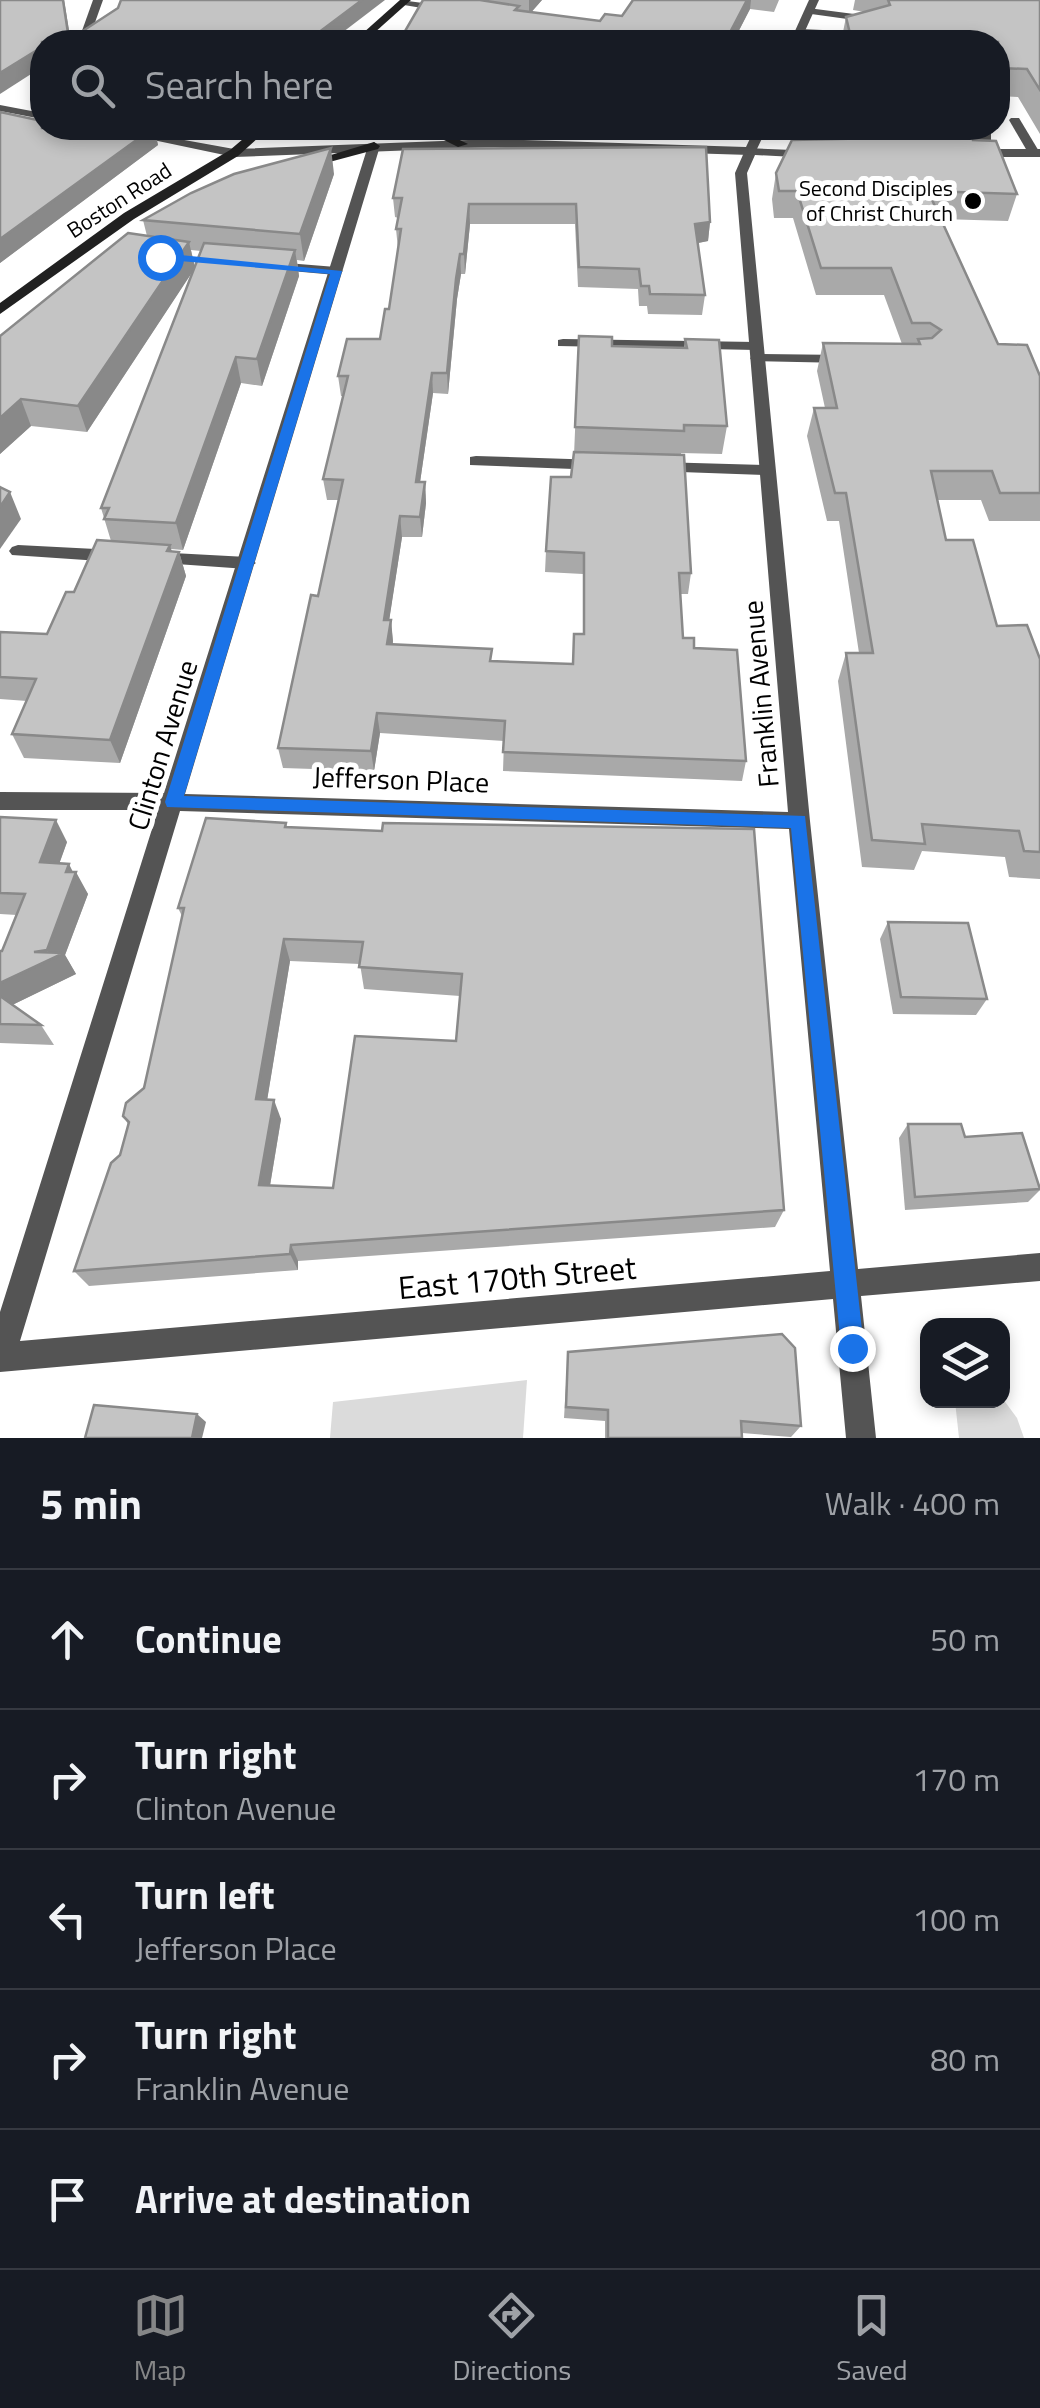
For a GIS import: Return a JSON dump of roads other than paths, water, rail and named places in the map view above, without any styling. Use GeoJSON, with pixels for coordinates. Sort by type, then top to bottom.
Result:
{"type":"FeatureCollection","features":[{"type":"Feature","properties":{"kind":"main road"},"geometry":{"type":"LineString","coordinates":[[372,30],[405,1]]}},
{"type":"Feature","properties":{"kind":"main road","name":"Boston Road"},"geometry":{"type":"LineString","coordinates":[[0,310],[249,140]]}},
{"type":"Feature","properties":{"kind":"main road"},"geometry":{"type":"LineString","coordinates":[[453,140],[462,144]]}},
{"type":"Feature","properties":{"kind":"main road"},"geometry":{"type":"LineString","coordinates":[[290,169],[374,146]]}},
{"type":"Feature","properties":{"kind":"main road"},"geometry":{"type":"LineString","coordinates":[[103,239],[176,206]]}},
{"type":"Feature","properties":{"kind":"street"},"geometry":{"type":"LineString","coordinates":[[87,30],[98,0]]}},
{"type":"Feature","properties":{"kind":"street"},"geometry":{"type":"LineString","coordinates":[[405,1],[462,11]]}},
{"type":"Feature","properties":{"kind":"street"},"geometry":{"type":"LineString","coordinates":[[800,30],[811,6],[873,19],[876,30]]}},
{"type":"Feature","properties":{"kind":"street"},"geometry":{"type":"LineString","coordinates":[[0,108],[30,114]]}},
{"type":"Feature","properties":{"kind":"street"},"geometry":{"type":"LineString","coordinates":[[1015,120],[1037,153]]}},
{"type":"Feature","properties":{"kind":"street"},"geometry":{"type":"LineString","coordinates":[[165,140],[234,153],[494,143],[826,154]]}},
{"type":"Feature","properties":{"kind":"street"},"geometry":{"type":"LineString","coordinates":[[494,143],[523,140]]}},
{"type":"Feature","properties":{"kind":"street","name":"Franklin Avenue"},"geometry":{"type":"LineString","coordinates":[[755,140],[741,172],[799,821],[862,1438]]}},
{"type":"Feature","properties":{"kind":"street"},"geometry":{"type":"LineString","coordinates":[[863,154],[864,140]]}},
{"type":"Feature","properties":{"kind":"street"},"geometry":{"type":"LineString","coordinates":[[984,140],[985,153]]}},
{"type":"Feature","properties":{"kind":"street","name":"Clinton Avenue"},"geometry":{"type":"LineString","coordinates":[[0,1357],[374,146]]}},
{"type":"Feature","properties":{"kind":"street"},"geometry":{"type":"LineString","coordinates":[[845,154],[880,153]]}},
{"type":"Feature","properties":{"kind":"street"},"geometry":{"type":"LineString","coordinates":[[968,153],[1037,153]]}},
{"type":"Feature","properties":{"kind":"street"},"geometry":{"type":"LineString","coordinates":[[258,265],[336,271]]}},
{"type":"Feature","properties":{"kind":"street"},"geometry":{"type":"LineString","coordinates":[[562,343],[868,359]]}},
{"type":"Feature","properties":{"kind":"street"},"geometry":{"type":"LineString","coordinates":[[476,461],[612,466]]}},
{"type":"Feature","properties":{"kind":"street"},"geometry":{"type":"LineString","coordinates":[[631,466],[768,470]]}},
{"type":"Feature","properties":{"kind":"street"},"geometry":{"type":"LineString","coordinates":[[18,551],[247,563]]}},
{"type":"Feature","properties":{"kind":"street","name":"Jefferson Place"},"geometry":{"type":"LineString","coordinates":[[0,801],[174,802],[799,821]]}},
{"type":"Feature","properties":{"kind":"street","name":"East 170th Street"},"geometry":{"type":"LineString","coordinates":[[0,1357],[1040,1267]]}},
{"type":"Feature","properties":{"kind":"place","name":"Second Disciples of Christ Church"},"geometry":{"type":"Point","coordinates":[973,201]}}]}
